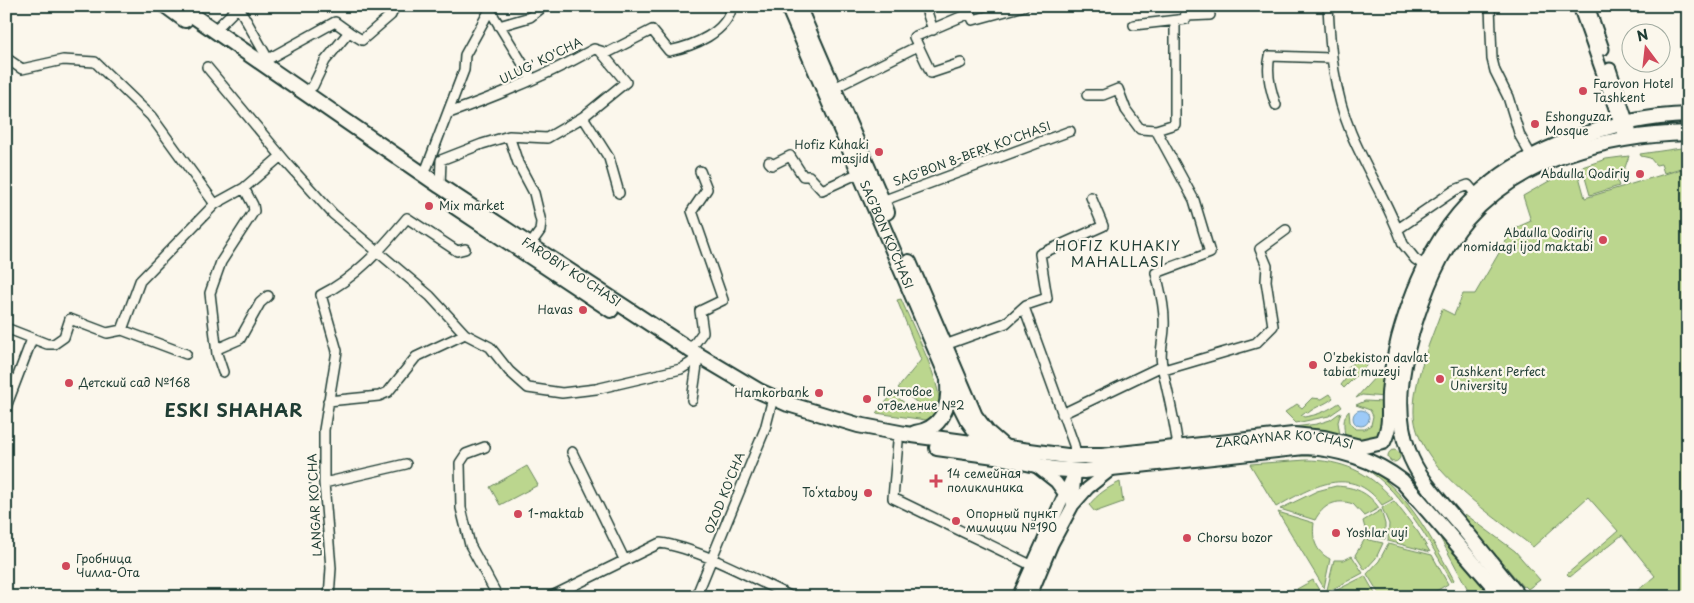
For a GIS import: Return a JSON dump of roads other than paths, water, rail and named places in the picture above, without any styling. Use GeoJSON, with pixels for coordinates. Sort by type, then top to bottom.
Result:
{"type":"FeatureCollection","features":[{"type":"Feature","properties":{"kind":"main road","name":"FAROBIY KO'CHASI"},"geometry":{"type":"LineString","coordinates":[[166,6],[479,224],[694,358],[772,402],[827,417],[900,443],[999,451]]}},
{"type":"Feature","properties":{"kind":"main road","name":"FAROBIY KO'CHASI"},"geometry":{"type":"LineString","coordinates":[[179,6],[214,31],[265,61],[304,92],[694,358]]}},
{"type":"Feature","properties":{"kind":"main road","name":"SAG’BON KO’CHASI"},"geometry":{"type":"LineString","coordinates":[[788,6],[967,419],[984,444]]}},
{"type":"Feature","properties":{"kind":"main road","name":"SAG’BON KO’CHASI"},"geometry":{"type":"LineString","coordinates":[[798,6],[976,416],[999,451]]}},
{"type":"Feature","properties":{"kind":"main road"},"geometry":{"type":"LineString","coordinates":[[1579,6],[1624,122]]}},
{"type":"Feature","properties":{"kind":"main road"},"geometry":{"type":"LineString","coordinates":[[1588,6],[1628,137]]}},
{"type":"Feature","properties":{"kind":"main road"},"geometry":{"type":"LineString","coordinates":[[1688,115],[1649,117],[1624,122],[1567,141],[1532,157],[1498,176],[1480,199],[1442,256],[1430,281],[1414,326],[1405,362],[1400,398],[1408,450],[1407,461],[1402,467],[1394,470],[1384,467],[1377,455],[1390,425],[1390,389],[1399,340],[1425,266],[1444,232],[1480,199],[1555,159],[1592,145],[1628,137],[1688,133]]}},
{"type":"Feature","properties":{"kind":"main road"},"geometry":{"type":"LineString","coordinates":[[900,443],[927,431],[940,420],[948,402],[947,374]]}},
{"type":"Feature","properties":{"kind":"main road","name":"ZARQAYNAR KO'CHASI"},"geometry":{"type":"LineString","coordinates":[[999,451],[1033,465],[1293,435],[1324,438],[1360,447],[1383,442]]}},
{"type":"Feature","properties":{"kind":"main road"},"geometry":{"type":"LineString","coordinates":[[1383,442],[1397,439],[1404,443],[1434,494],[1519,597]]}},
{"type":"Feature","properties":{"kind":"main road","name":"FAROBIY KO'CHASI"},"geometry":{"type":"LineString","coordinates":[[900,443],[984,444],[999,451]]}},
{"type":"Feature","properties":{"kind":"main road","name":"ZARQAYNAR KO'CHASI"},"geometry":{"type":"LineString","coordinates":[[999,451],[1040,454],[1112,468],[1304,447],[1338,452],[1384,467],[1408,488],[1503,597]]}},
{"type":"Feature","properties":{"kind":"main road"},"geometry":{"type":"LineString","coordinates":[[1018,597],[1026,563],[1080,461]]}},
{"type":"Feature","properties":{"kind":"main road"},"geometry":{"type":"LineString","coordinates":[[1072,506],[1080,461]]}},
{"type":"Feature","properties":{"kind":"main road"},"geometry":{"type":"LineString","coordinates":[[1033,465],[1048,475],[1064,493]]}},
{"type":"Feature","properties":{"kind":"main road"},"geometry":{"type":"LineString","coordinates":[[1030,597],[1052,544],[1072,506],[1088,488],[1112,468]]}},
{"type":"Feature","properties":{"kind":"street"},"geometry":{"type":"LineString","coordinates":[[214,31],[238,7],[265,61],[335,22],[362,40],[391,15],[395,6]]}},
{"type":"Feature","properties":{"kind":"street"},"geometry":{"type":"LineString","coordinates":[[499,26],[530,17],[544,6]]}},
{"type":"Feature","properties":{"kind":"street","name":"ULUG' KO'CHA"},"geometry":{"type":"LineString","coordinates":[[448,113],[490,98],[594,49],[607,53],[652,30],[669,51],[684,48],[704,39],[717,29],[730,15],[732,6]]}},
{"type":"Feature","properties":{"kind":"street"},"geometry":{"type":"LineString","coordinates":[[925,6],[933,30]]}},
{"type":"Feature","properties":{"kind":"street"},"geometry":{"type":"LineString","coordinates":[[961,63],[931,73],[914,37],[970,13],[973,20],[1024,6]]}},
{"type":"Feature","properties":{"kind":"street"},"geometry":{"type":"LineString","coordinates":[[1328,6],[1331,58],[1336,89],[1350,132],[1398,228],[1403,244],[1415,259],[1425,266]]}},
{"type":"Feature","properties":{"kind":"street"},"geometry":{"type":"LineString","coordinates":[[1490,6],[1495,71],[1508,97],[1520,136],[1532,157]]}},
{"type":"Feature","properties":{"kind":"street"},"geometry":{"type":"LineString","coordinates":[[491,9],[499,26],[532,79]]}},
{"type":"Feature","properties":{"kind":"street"},"geometry":{"type":"LineString","coordinates":[[424,175],[441,126],[448,113],[464,70],[465,55],[491,9]]}},
{"type":"Feature","properties":{"kind":"street"},"geometry":{"type":"LineString","coordinates":[[1134,25],[1175,22],[1178,19],[1186,19],[1186,11],[1210,15]]}},
{"type":"Feature","properties":{"kind":"street"},"geometry":{"type":"LineString","coordinates":[[1087,95],[1104,95],[1118,89],[1126,110],[1140,129],[1156,130],[1175,124],[1175,22]]}},
{"type":"Feature","properties":{"kind":"street"},"geometry":{"type":"LineString","coordinates":[[304,92],[313,86],[325,61],[348,32]]}},
{"type":"Feature","properties":{"kind":"street"},"geometry":{"type":"LineString","coordinates":[[834,88],[918,46]]}},
{"type":"Feature","properties":{"kind":"street"},"geometry":{"type":"LineString","coordinates":[[440,186],[441,160],[509,136],[548,138],[582,117],[626,82],[601,52]]}},
{"type":"Feature","properties":{"kind":"street"},"geometry":{"type":"LineString","coordinates":[[1276,105],[1270,88],[1268,65],[1270,56],[1331,58]]}},
{"type":"Feature","properties":{"kind":"street"},"geometry":{"type":"LineString","coordinates":[[6,58],[22,69],[63,60],[95,62],[151,116],[215,204]]}},
{"type":"Feature","properties":{"kind":"street"},"geometry":{"type":"LineString","coordinates":[[207,67],[281,156],[333,214],[377,254],[430,296],[465,334],[490,347],[509,371],[528,388],[562,393],[596,389],[670,372],[694,358]]}},
{"type":"Feature","properties":{"kind":"street"},"geometry":{"type":"LineString","coordinates":[[582,117],[609,158],[620,193]]}},
{"type":"Feature","properties":{"kind":"street"},"geometry":{"type":"LineString","coordinates":[[1156,130],[1194,200],[1210,253],[1156,273],[1164,309],[1164,329],[1160,344],[1163,368],[1178,448]]}},
{"type":"Feature","properties":{"kind":"street","name":"SAG'BON 8-BERK KO'CHASI"},"geometry":{"type":"LineString","coordinates":[[882,201],[1070,131]]}},
{"type":"Feature","properties":{"kind":"street"},"geometry":{"type":"LineString","coordinates":[[509,136],[518,163],[534,193],[541,222],[540,231],[530,245]]}},
{"type":"Feature","properties":{"kind":"street"},"geometry":{"type":"LineString","coordinates":[[122,330],[140,282],[215,204],[244,188],[281,156]]}},
{"type":"Feature","properties":{"kind":"street"},"geometry":{"type":"LineString","coordinates":[[768,162],[772,165],[790,156],[803,176],[808,176],[822,190],[859,173]]}},
{"type":"Feature","properties":{"kind":"street"},"geometry":{"type":"LineString","coordinates":[[692,400],[694,358],[703,332],[700,311],[724,300],[692,211],[707,189],[700,171]]}},
{"type":"Feature","properties":{"kind":"street"},"geometry":{"type":"LineString","coordinates":[[1398,228],[1454,190],[1468,186],[1480,199]]}},
{"type":"Feature","properties":{"kind":"street"},"geometry":{"type":"LineString","coordinates":[[223,372],[217,349],[210,293],[221,262],[254,210],[244,188]]}},
{"type":"Feature","properties":{"kind":"street"},"geometry":{"type":"LineString","coordinates":[[945,345],[1006,323],[1024,308],[1048,296],[1040,254],[1103,226],[1091,197]]}},
{"type":"Feature","properties":{"kind":"street"},"geometry":{"type":"LineString","coordinates":[[377,254],[406,218],[457,251],[465,249]]}},
{"type":"Feature","properties":{"kind":"street"},"geometry":{"type":"LineString","coordinates":[[1062,414],[1163,368],[1256,343],[1273,326],[1266,281],[1267,266],[1260,249],[1286,230]]}},
{"type":"Feature","properties":{"kind":"street","name":"LANGAR KO'CHA"},"geometry":{"type":"LineString","coordinates":[[329,597],[331,568],[324,483],[324,430],[337,351],[321,295],[339,285],[377,254]]}},
{"type":"Feature","properties":{"kind":"street"},"geometry":{"type":"LineString","coordinates":[[217,349],[240,339],[260,303],[268,296]]}},
{"type":"Feature","properties":{"kind":"street"},"geometry":{"type":"LineString","coordinates":[[1024,308],[1080,461]]}},
{"type":"Feature","properties":{"kind":"street"},"geometry":{"type":"LineString","coordinates":[[6,328],[49,345],[57,344],[64,337],[70,318],[107,333],[122,330],[186,354]]}},
{"type":"Feature","properties":{"kind":"street"},"geometry":{"type":"LineString","coordinates":[[328,401],[362,399],[379,396],[388,392],[416,357],[465,334]]}},
{"type":"Feature","properties":{"kind":"street"},"geometry":{"type":"LineString","coordinates":[[6,407],[32,339]]}},
{"type":"Feature","properties":{"kind":"street","name":"OZOD KO'CHA"},"geometry":{"type":"LineString","coordinates":[[696,597],[765,429],[772,402]]}},
{"type":"Feature","properties":{"kind":"street"},"geometry":{"type":"LineString","coordinates":[[900,443],[893,498],[1026,563]]}},
{"type":"Feature","properties":{"kind":"street"},"geometry":{"type":"LineString","coordinates":[[485,447],[466,454],[460,463],[461,508],[470,545],[498,597]]}},
{"type":"Feature","properties":{"kind":"street"},"geometry":{"type":"LineString","coordinates":[[572,452],[624,559]]}},
{"type":"Feature","properties":{"kind":"street"},"geometry":{"type":"LineString","coordinates":[[324,483],[406,464]]}},
{"type":"Feature","properties":{"kind":"street"},"geometry":{"type":"LineString","coordinates":[[550,597],[660,542],[672,544],[712,560],[792,597]]}},
{"type":"Feature","properties":{"kind":"water"},"geometry":{"type":"Polygon","coordinates":[[[1361,410],[1367,412],[1369,418],[1367,424],[1361,426],[1355,424],[1353,418],[1355,412],[1361,410]]]}},
{"type":"Feature","properties":{"kind":"place","name":"Farovon Hotel Tashkent"},"geometry":{"type":"Point","coordinates":[1583,91]}},
{"type":"Feature","properties":{"kind":"place","name":"Eshonguzar Mosque"},"geometry":{"type":"Point","coordinates":[1535,124]}},
{"type":"Feature","properties":{"kind":"place","name":"Hofiz Kuhaki masjid"},"geometry":{"type":"Point","coordinates":[879,152]}},
{"type":"Feature","properties":{"kind":"place","name":"Abdulla Qodiriy"},"geometry":{"type":"Point","coordinates":[1640,174]}},
{"type":"Feature","properties":{"kind":"place","name":"Mix market"},"geometry":{"type":"Point","coordinates":[429,206]}},
{"type":"Feature","properties":{"kind":"place","name":"Abdulla Qodiriy nomidagi ijod maktabi"},"geometry":{"type":"Point","coordinates":[1603,240]}},
{"type":"Feature","properties":{"kind":"place","name":"Havas"},"geometry":{"type":"Point","coordinates":[583,310]}},
{"type":"Feature","properties":{"kind":"place","name":"O'zbekiston davlat tabiat muzeyi"},"geometry":{"type":"Point","coordinates":[1313,365]}},
{"type":"Feature","properties":{"kind":"place","name":"Tashkent Perfect University"},"geometry":{"type":"Point","coordinates":[1440,379]}},
{"type":"Feature","properties":{"kind":"place","name":"Детский сад №168"},"geometry":{"type":"Point","coordinates":[69,383]}},
{"type":"Feature","properties":{"kind":"place","name":"Hamkorbank"},"geometry":{"type":"Point","coordinates":[819,393]}},
{"type":"Feature","properties":{"kind":"place","name":"Почтовое отделение №2"},"geometry":{"type":"Point","coordinates":[867,399]}},
{"type":"Feature","properties":{"kind":"place","name":"14 семейная поликлиника"},"geometry":{"type":"Point","coordinates":[936,481]}},
{"type":"Feature","properties":{"kind":"place","name":"Toʻxtaboy"},"geometry":{"type":"Point","coordinates":[868,493]}},
{"type":"Feature","properties":{"kind":"place","name":"1-maktab"},"geometry":{"type":"Point","coordinates":[518,514]}},
{"type":"Feature","properties":{"kind":"place","name":"Опорный пункт милиции №190"},"geometry":{"type":"Point","coordinates":[956,521]}},
{"type":"Feature","properties":{"kind":"place","name":"Yoshlar uyi"},"geometry":{"type":"Point","coordinates":[1336,533]}},
{"type":"Feature","properties":{"kind":"place","name":"Chorsu bozor"},"geometry":{"type":"Point","coordinates":[1187,538]}},
{"type":"Feature","properties":{"kind":"place","name":"Гробница Чилла-Ота"},"geometry":{"type":"Point","coordinates":[66,566]}},
{"type":"Feature","properties":{"kind":"district","name":"HOFIZ KUHAKIY MAHALLASI"},"geometry":{"type":"Point","coordinates":[1118,254]}},
{"type":"Feature","properties":{"kind":"district","name":"ESKI SHAHAR"},"geometry":{"type":"Point","coordinates":[234,411]}}]}
